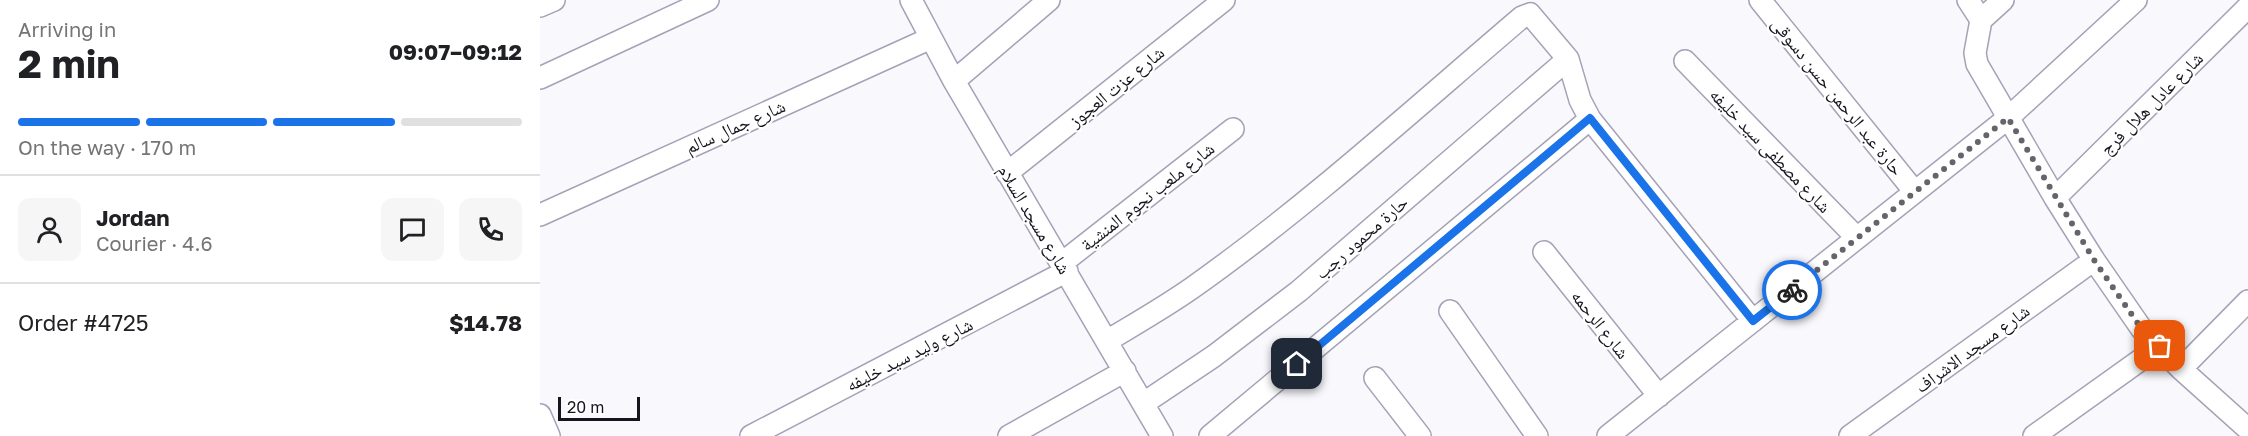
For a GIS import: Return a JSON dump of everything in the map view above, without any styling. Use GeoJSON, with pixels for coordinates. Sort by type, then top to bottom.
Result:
{"type":"FeatureCollection","features":[{"type":"Feature","properties":{"kind":"street"},"geometry":{"type":"LineString","coordinates":[[540,6],[554,0]]}},
{"type":"Feature","properties":{"kind":"street"},"geometry":{"type":"LineString","coordinates":[[540,78],[708,0]]}},
{"type":"Feature","properties":{"kind":"street"},"geometry":{"type":"LineString","coordinates":[[954,81],[1049,0]]}},
{"type":"Feature","properties":{"kind":"street","name":"شارع عزت العجوز"},"geometry":{"type":"LineString","coordinates":[[1007,173],[1224,0]]}},
{"type":"Feature","properties":{"kind":"street","name":"حارة عبد الرحمن حسن دسوقى"},"geometry":{"type":"LineString","coordinates":[[1760,0],[1915,192]]}},
{"type":"Feature","properties":{"kind":"street"},"geometry":{"type":"LineString","coordinates":[[1968,0],[1981,20]]}},
{"type":"Feature","properties":{"kind":"street"},"geometry":{"type":"LineString","coordinates":[[2004,0],[1981,20],[1975,59],[2008,118],[2094,260],[2141,328],[2181,369],[2248,429]]}},
{"type":"Feature","properties":{"kind":"street"},"geometry":{"type":"LineString","coordinates":[[1608,436],[2008,118],[2136,0]]}},
{"type":"Feature","properties":{"kind":"street","name":"شارع مسجد السلام"},"geometry":{"type":"LineString","coordinates":[[920,4],[931,38],[954,81],[1162,436]]}},
{"type":"Feature","properties":{"kind":"street","name":"شارع عادل هلال فرج"},"geometry":{"type":"LineString","coordinates":[[2055,198],[2248,7]]}},
{"type":"Feature","properties":{"kind":"street"},"geometry":{"type":"LineString","coordinates":[[1107,341],[1191,289],[1284,218],[1527,14],[1533,16],[1568,59],[1580,100],[1590,118],[1753,321]]}},
{"type":"Feature","properties":{"kind":"street","name":"شارع جمال سالم"},"geometry":{"type":"LineString","coordinates":[[540,215],[931,38]]}},
{"type":"Feature","properties":{"kind":"street","name":"حارة محمود رجب"},"geometry":{"type":"LineString","coordinates":[[1144,403],[1232,343],[1299,291],[1568,59]]}},
{"type":"Feature","properties":{"kind":"street","name":"شارع مصطفى سيد خليفه"},"geometry":{"type":"LineString","coordinates":[[1685,61],[1857,238]]}},
{"type":"Feature","properties":{"kind":"street"},"geometry":{"type":"LineString","coordinates":[[1210,436],[1590,118]]}},
{"type":"Feature","properties":{"kind":"street","name":"شارع ملعب نجوم المنشية"},"geometry":{"type":"LineString","coordinates":[[1065,267],[1233,129]]}},
{"type":"Feature","properties":{"kind":"street","name":"شارع الرحمه"},"geometry":{"type":"LineString","coordinates":[[1544,252],[1659,396]]}},
{"type":"Feature","properties":{"kind":"street","name":"شارع مسجد الاشراف"},"geometry":{"type":"LineString","coordinates":[[1850,436],[2094,260]]}},
{"type":"Feature","properties":{"kind":"street","name":"شارع وليد سيد خليفه"},"geometry":{"type":"LineString","coordinates":[[751,436],[1065,267]]}},
{"type":"Feature","properties":{"kind":"street"},"geometry":{"type":"LineString","coordinates":[[2181,369],[2248,301]]}},
{"type":"Feature","properties":{"kind":"street"},"geometry":{"type":"LineString","coordinates":[[1450,311],[1537,436]]}},
{"type":"Feature","properties":{"kind":"street"},"geometry":{"type":"LineString","coordinates":[[2034,436],[2160,346]]}},
{"type":"Feature","properties":{"kind":"street"},"geometry":{"type":"LineString","coordinates":[[1009,436],[1125,371]]}},
{"type":"Feature","properties":{"kind":"street"},"geometry":{"type":"LineString","coordinates":[[1375,378],[1420,436]]}},
{"type":"Feature","properties":{"kind":"street"},"geometry":{"type":"LineString","coordinates":[[540,416],[549,436]]}},
{"type":"Feature","properties":{"kind":"way so far"},"geometry":{"type":"LineString","coordinates":[[1792,290],[2008,118],[2094,260],[2141,328],[2160,346]]}},
{"type":"Feature","properties":{"kind":"route"},"geometry":{"type":"LineString","coordinates":[[1297,364],[1590,118],[1753,321],[1792,290]]}}]}
